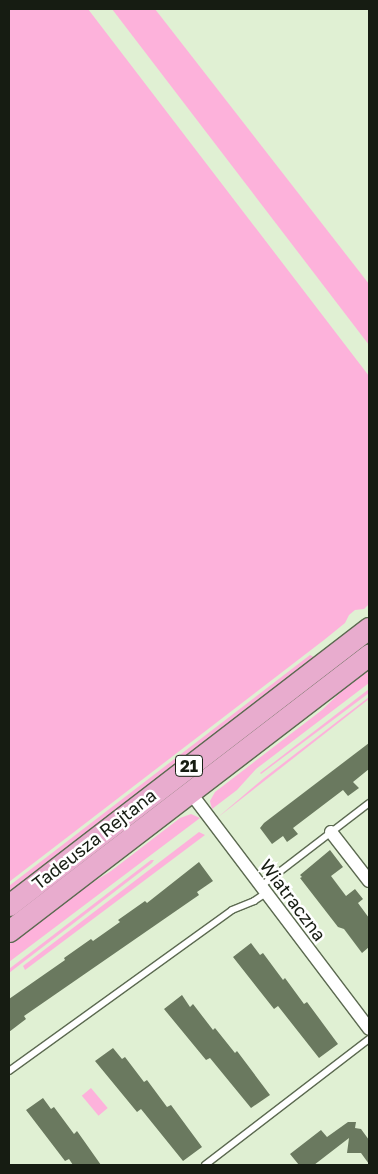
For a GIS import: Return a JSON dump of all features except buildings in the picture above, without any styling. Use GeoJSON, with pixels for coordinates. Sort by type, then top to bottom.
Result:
{"type":"FeatureCollection","features":[{"type":"Feature","properties":{"kind":"main road","name":"Tadeusza Rejtana"},"geometry":{"type":"LineString","coordinates":[[9,905],[369,628]]}},
{"type":"Feature","properties":{"kind":"main road","name":"Tadeusza Rejtana"},"geometry":{"type":"LineString","coordinates":[[9,931],[369,655]]}},
{"type":"Feature","properties":{"kind":"street","name":"Wiatraczna"},"geometry":{"type":"LineString","coordinates":[[190,792],[369,1029]]}},
{"type":"Feature","properties":{"kind":"street"},"geometry":{"type":"LineString","coordinates":[[331,832],[369,881]]}},
{"type":"Feature","properties":{"kind":"lane"},"geometry":{"type":"LineString","coordinates":[[9,1071],[232,910],[254,901],[263,890],[369,802]]}},
{"type":"Feature","properties":{"kind":"lane"},"geometry":{"type":"LineString","coordinates":[[205,1165],[369,1039]]}},
{"type":"Feature","properties":{"kind":"shaded area"},"geometry":{"type":"Polygon","coordinates":[[[9,9],[88,9],[369,376],[369,604],[364,609],[355,610],[349,615],[345,623],[324,640],[9,882],[9,9]]]}},
{"type":"Feature","properties":{"kind":"shaded area"},"geometry":{"type":"Polygon","coordinates":[[[112,9],[155,9],[369,284],[369,345],[112,9]]]}},
{"type":"Feature","properties":{"kind":"shaded area"},"geometry":{"type":"Polygon","coordinates":[[[310,655],[314,657],[309,663],[9,895],[9,886],[310,655]]]}},
{"type":"Feature","properties":{"kind":"shaded area"},"geometry":{"type":"Polygon","coordinates":[[[369,665],[369,683],[256,769],[237,790],[212,809],[210,801],[215,792],[322,710],[369,665]]]}},
{"type":"Feature","properties":{"kind":"shaded area"},"geometry":{"type":"Polygon","coordinates":[[[369,689],[369,693],[260,773],[369,689]]]}},
{"type":"Feature","properties":{"kind":"shaded area"},"geometry":{"type":"Polygon","coordinates":[[[369,697],[369,699],[217,818],[264,778],[369,697]]]}},
{"type":"Feature","properties":{"kind":"shaded area"},"geometry":{"type":"Polygon","coordinates":[[[191,814],[200,818],[9,962],[9,941],[58,904],[111,871],[180,818],[191,814]]]}},
{"type":"Feature","properties":{"kind":"shaded area"},"geometry":{"type":"Polygon","coordinates":[[[199,832],[205,835],[25,970],[23,966],[199,832]]]}},
{"type":"Feature","properties":{"kind":"shaded area"},"geometry":{"type":"Polygon","coordinates":[[[151,860],[154,860],[9,973],[9,969],[151,860]]]}},
{"type":"Feature","properties":{"kind":"shaded area"},"geometry":{"type":"Polygon","coordinates":[[[91,1088],[108,1108],[99,1116],[82,1096],[91,1088]]]}}]}
